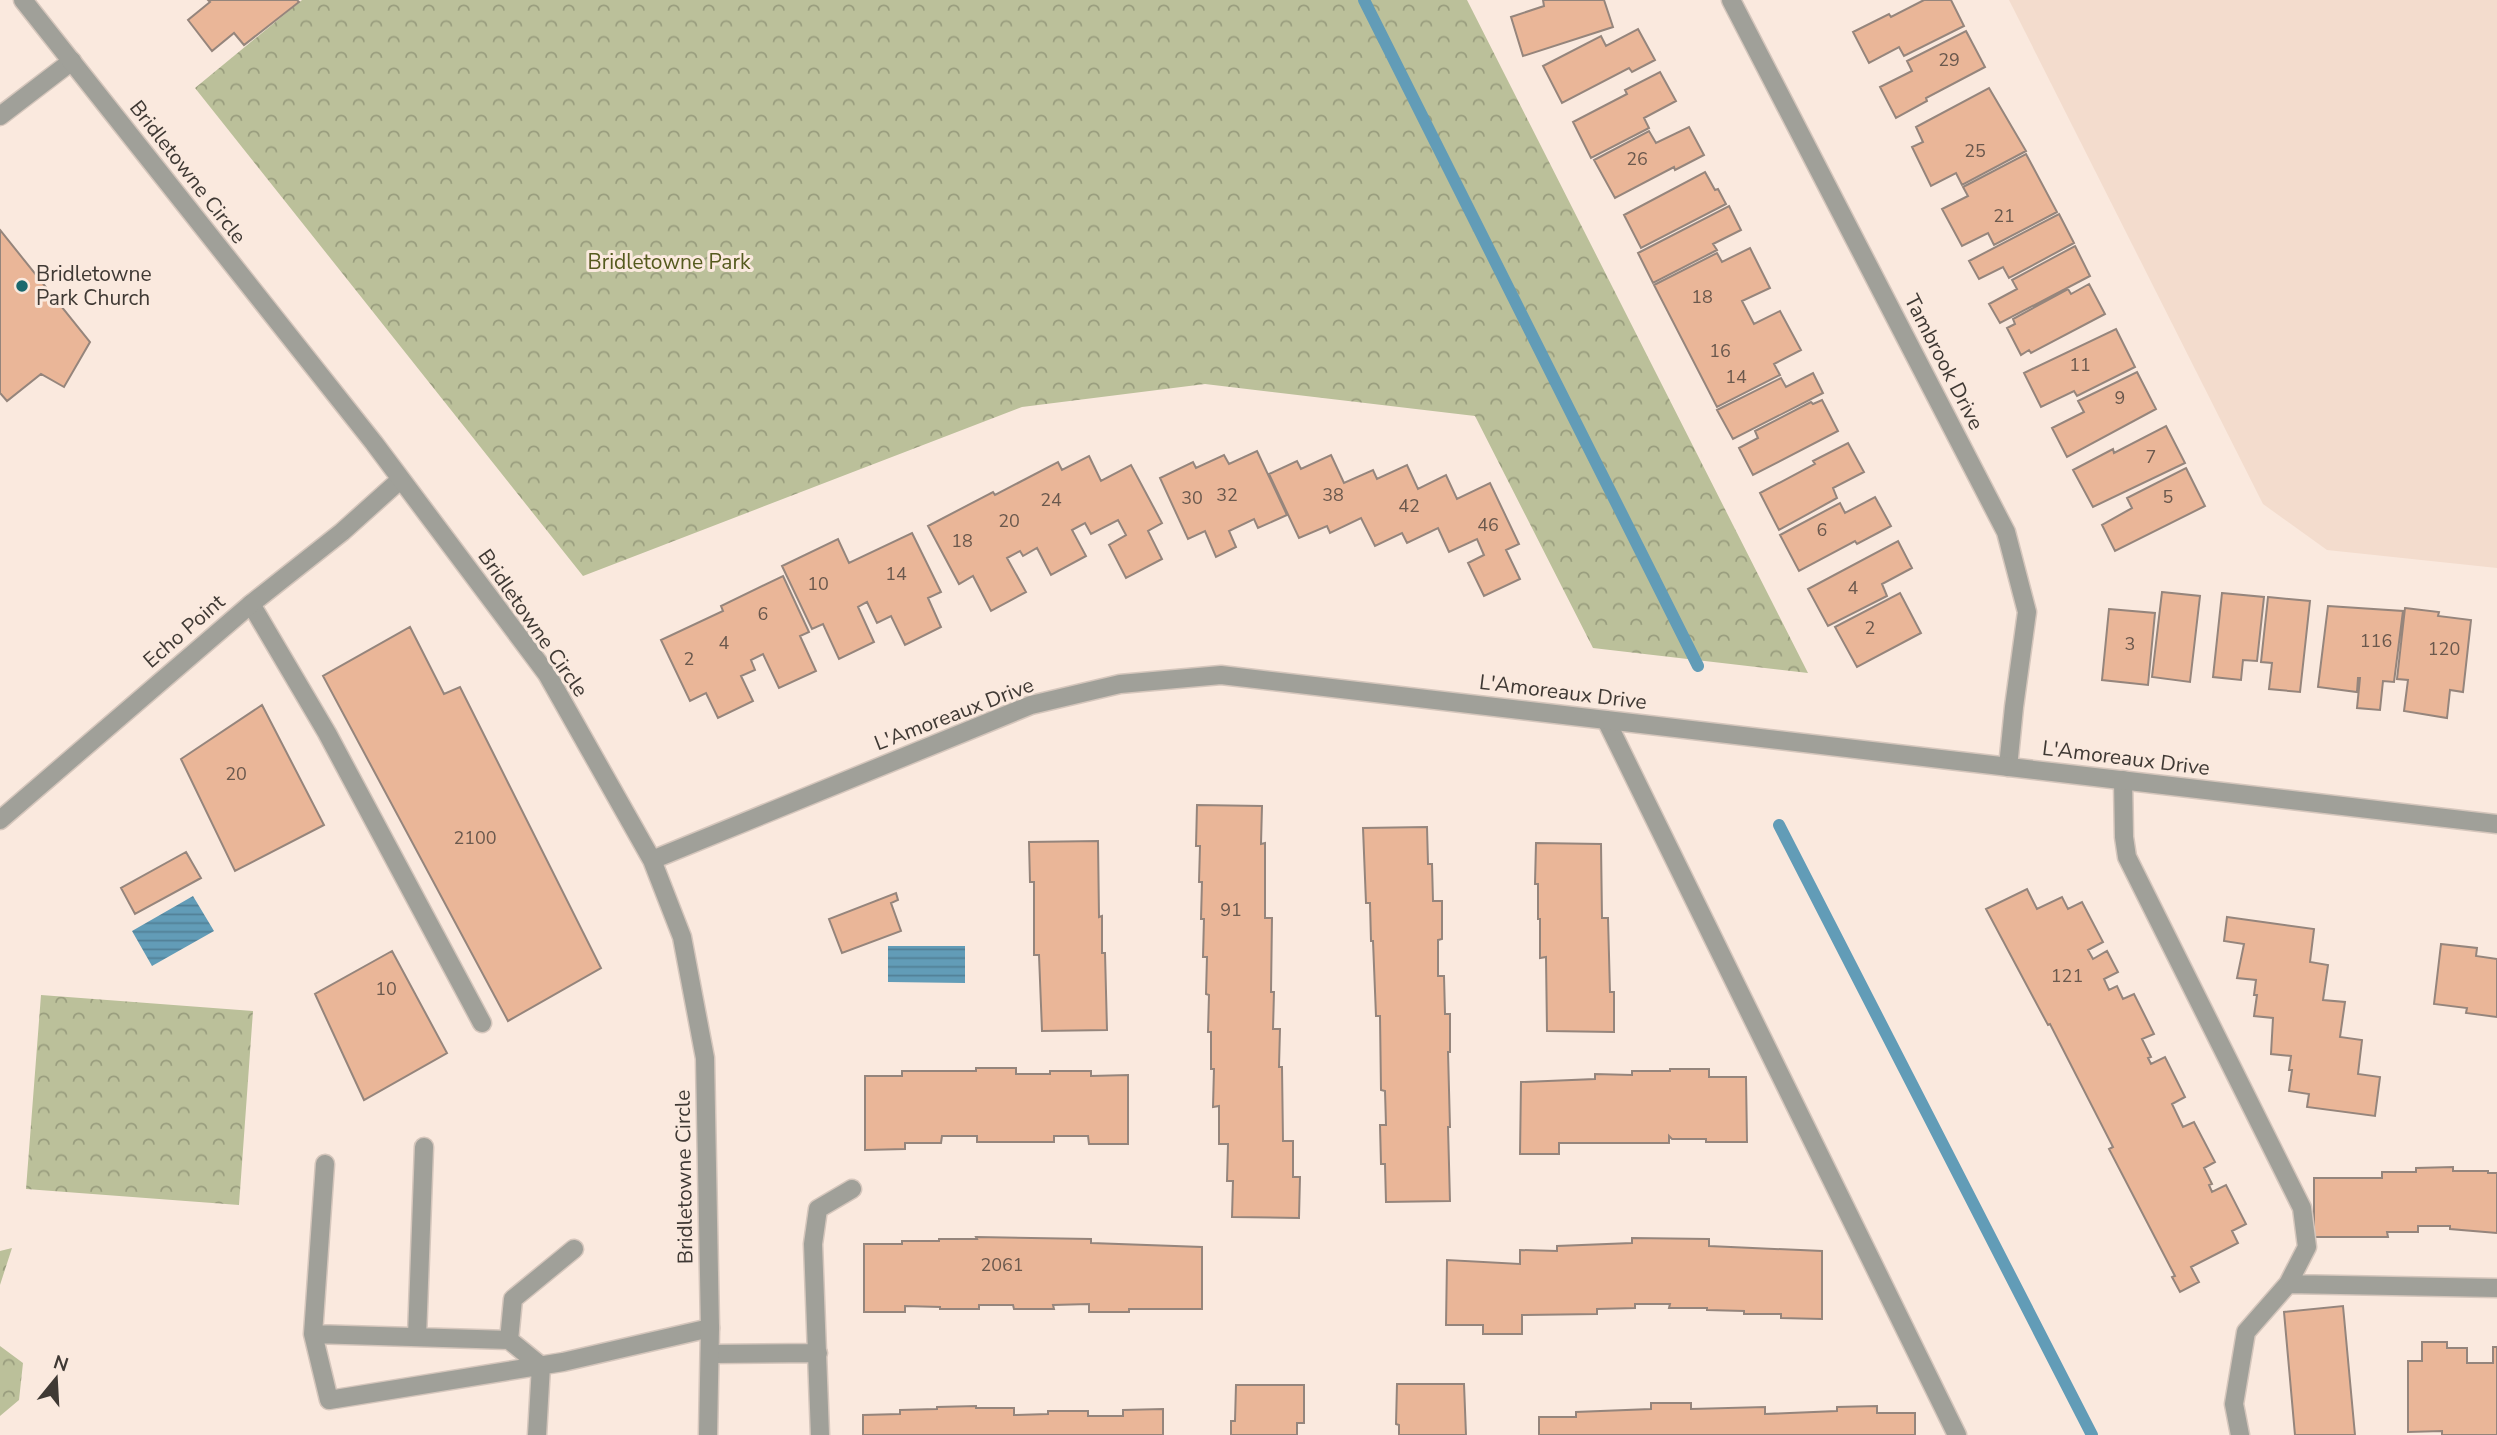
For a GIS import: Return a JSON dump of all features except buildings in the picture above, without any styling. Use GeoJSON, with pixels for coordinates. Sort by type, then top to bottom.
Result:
{"type":"FeatureCollection","features":[{"type":"Feature","properties":{"kind":"street","name":"Bridletowne Circle"},"geometry":{"type":"LineString","coordinates":[[23,0],[374,443],[547,674],[652,860],[682,937],[705,1058],[710,1328],[708,1435]]}},
{"type":"Feature","properties":{"kind":"street","name":"Tambrook Drive"},"geometry":{"type":"LineString","coordinates":[[1731,0],[2006,532],[2027,612],[2008,767]]}},
{"type":"Feature","properties":{"kind":"street"},"geometry":{"type":"LineString","coordinates":[[0,116],[72,61]]}},
{"type":"Feature","properties":{"kind":"street","name":"Echo Point"},"geometry":{"type":"LineString","coordinates":[[0,820],[400,480]]}},
{"type":"Feature","properties":{"kind":"street"},"geometry":{"type":"LineString","coordinates":[[251,604],[327,733],[482,1023]]}},
{"type":"Feature","properties":{"kind":"street","name":"L'Amoreaux Drive"},"geometry":{"type":"LineString","coordinates":[[652,860],[1031,705],[1120,684],[1220,675],[2497,824]]}},
{"type":"Feature","properties":{"kind":"street"},"geometry":{"type":"LineString","coordinates":[[1606,720],[1956,1435]]}},
{"type":"Feature","properties":{"kind":"street"},"geometry":{"type":"LineString","coordinates":[[2123,780],[2127,857],[2302,1208],[2307,1247],[2288,1284],[2246,1332],[2234,1404],[2240,1435]]}},
{"type":"Feature","properties":{"kind":"street"},"geometry":{"type":"LineString","coordinates":[[417,1337],[425,1147]]}},
{"type":"Feature","properties":{"kind":"street"},"geometry":{"type":"LineString","coordinates":[[325,1164],[313,1334],[329,1400],[541,1366],[710,1328]]}},
{"type":"Feature","properties":{"kind":"street"},"geometry":{"type":"LineString","coordinates":[[820,1435],[813,1244],[818,1209],[852,1189]]}},
{"type":"Feature","properties":{"kind":"street"},"geometry":{"type":"LineString","coordinates":[[509,1340],[513,1299],[574,1249]]}},
{"type":"Feature","properties":{"kind":"street"},"geometry":{"type":"LineString","coordinates":[[2288,1284],[2497,1288]]}},
{"type":"Feature","properties":{"kind":"street"},"geometry":{"type":"LineString","coordinates":[[313,1334],[509,1340],[541,1366]]}},
{"type":"Feature","properties":{"kind":"street"},"geometry":{"type":"LineString","coordinates":[[710,1354],[818,1353]]}},
{"type":"Feature","properties":{"kind":"street"},"geometry":{"type":"LineString","coordinates":[[537,1435],[541,1366]]}},
{"type":"Feature","properties":{"kind":"shaded area"},"geometry":{"type":"Polygon","coordinates":[[[2009,0],[2497,0],[2497,568],[2327,550],[2263,504],[2009,0]]]}},
{"type":"Feature","properties":{"kind":"green space","name":"Bridletowne Park"},"geometry":{"type":"Polygon","coordinates":[[[302,0],[1467,0],[1808,673],[1593,648],[1475,416],[1205,384],[1022,407],[583,576],[195,88],[302,0]]]}},
{"type":"Feature","properties":{"kind":"green space"},"geometry":{"type":"Polygon","coordinates":[[[41,995],[253,1011],[239,1205],[26,1189],[41,995]]]}},
{"type":"Feature","properties":{"kind":"green space"},"geometry":{"type":"Polygon","coordinates":[[[12,1248],[0,1285],[0,1251],[12,1248]]]}},
{"type":"Feature","properties":{"kind":"green space"},"geometry":{"type":"Polygon","coordinates":[[[0,1346],[23,1363],[19,1400],[0,1416],[0,1346]]]}},
{"type":"Feature","properties":{"kind":"water"},"geometry":{"type":"Polygon","coordinates":[[[193,896],[214,931],[152,966],[132,931],[193,896]]]}},
{"type":"Feature","properties":{"kind":"water"},"geometry":{"type":"Polygon","coordinates":[[[888,946],[965,946],[965,983],[888,982],[888,946]]]}},
{"type":"Feature","properties":{"kind":"waterway"},"geometry":{"type":"LineString","coordinates":[[1364,0],[1698,666]]}},
{"type":"Feature","properties":{"kind":"waterway"},"geometry":{"type":"LineString","coordinates":[[1779,825],[2092,1435]]}},
{"type":"Feature","properties":{"kind":"place","name":"Bridletowne Park Church"},"geometry":{"type":"Point","coordinates":[22,286]}}]}
